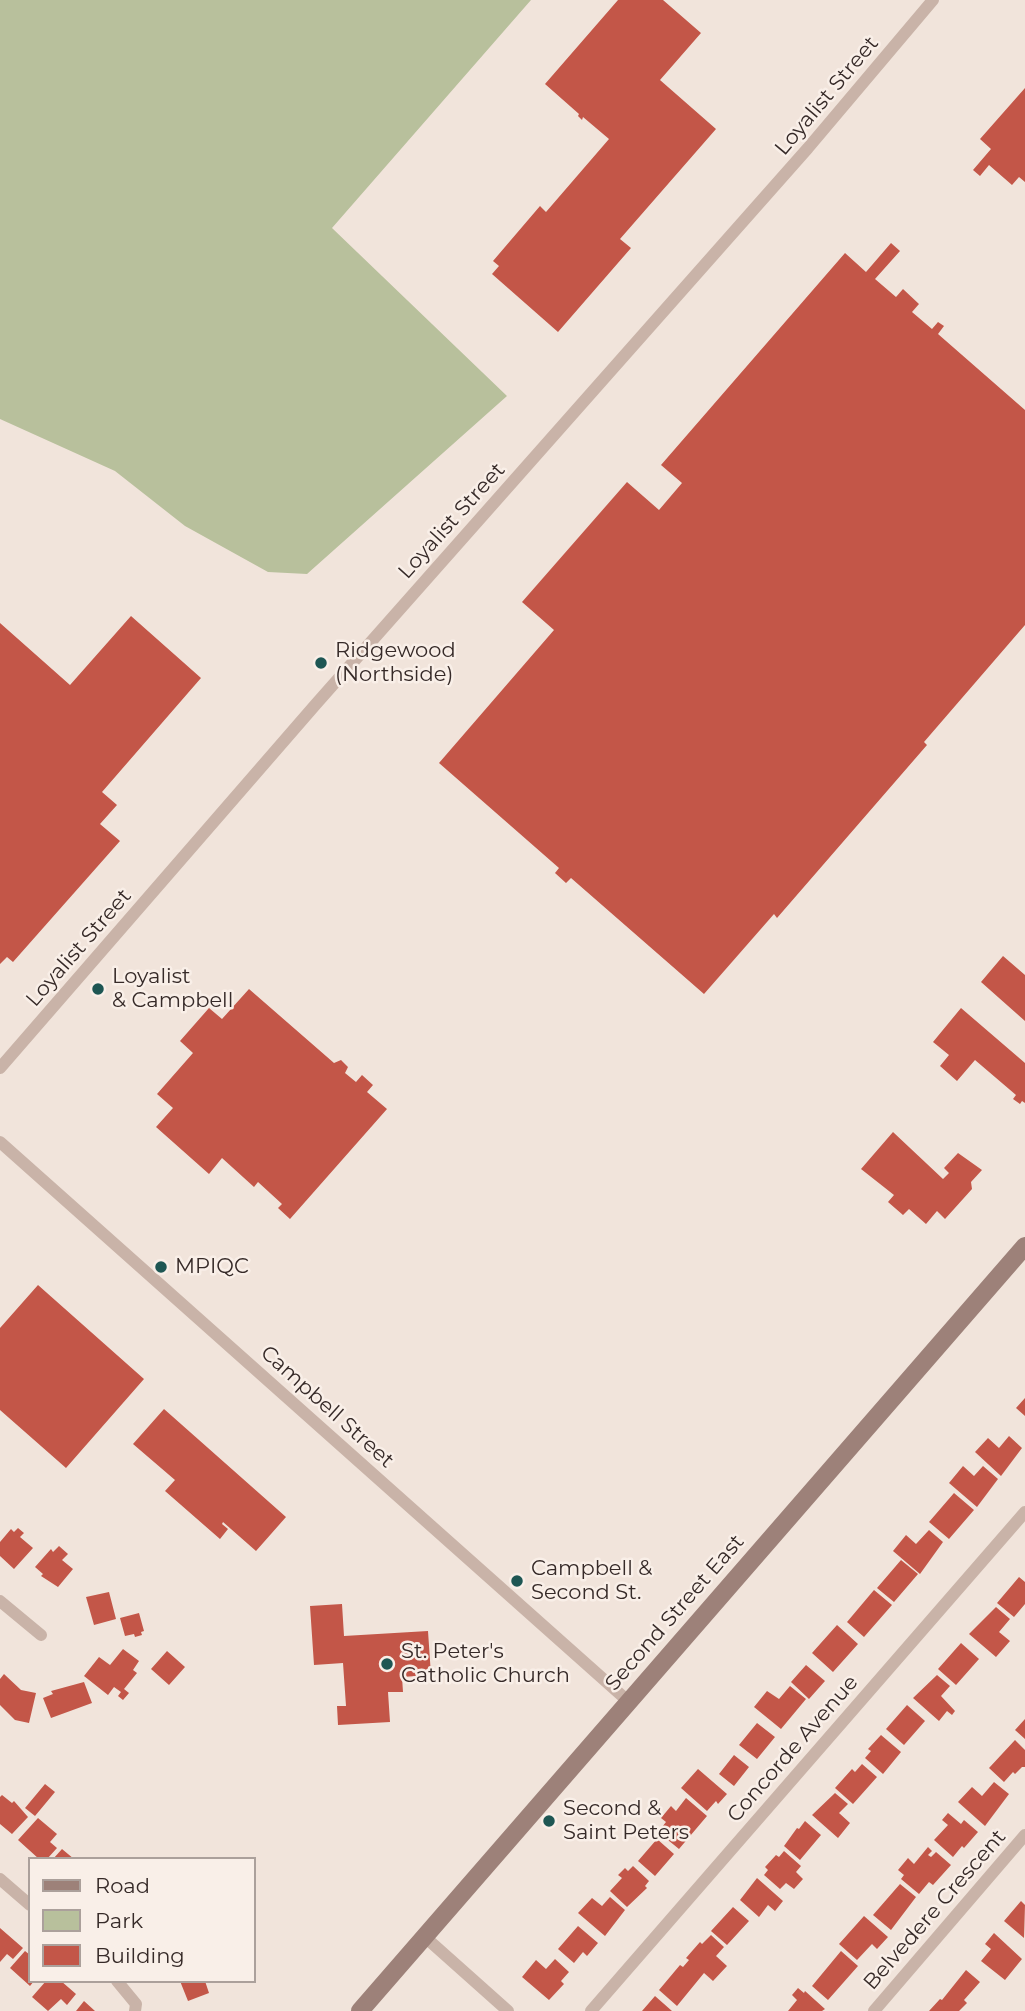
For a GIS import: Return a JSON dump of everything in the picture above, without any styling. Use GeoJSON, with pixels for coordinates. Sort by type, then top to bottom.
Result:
{"type":"FeatureCollection","features":[{"type":"Feature","properties":{"kind":"main road","name":"Second Street East"},"geometry":{"type":"LineString","coordinates":[[360,2011],[1025,1246]]}},
{"type":"Feature","properties":{"kind":"street","name":"Loyalist Street"},"geometry":{"type":"LineString","coordinates":[[0,1068],[334,683],[808,148],[933,0]]}},
{"type":"Feature","properties":{"kind":"street","name":"Campbell Street"},"geometry":{"type":"LineString","coordinates":[[0,1142],[629,1702]]}},
{"type":"Feature","properties":{"kind":"street","name":"Concorde Avenue"},"geometry":{"type":"LineString","coordinates":[[591,2011],[1025,1512]]}},
{"type":"Feature","properties":{"kind":"street"},"geometry":{"type":"LineString","coordinates":[[0,1601],[41,1635]]}},
{"type":"Feature","properties":{"kind":"street","name":"Belvedere Crescent"},"geometry":{"type":"LineString","coordinates":[[874,2011],[1025,1835]]}},
{"type":"Feature","properties":{"kind":"street"},"geometry":{"type":"LineString","coordinates":[[0,1879],[28,1903]]}},
{"type":"Feature","properties":{"kind":"street"},"geometry":{"type":"LineString","coordinates":[[425,1937],[508,2011]]}},
{"type":"Feature","properties":{"kind":"street"},"geometry":{"type":"LineString","coordinates":[[118,1983],[135,2007]]}},
{"type":"Feature","properties":{"kind":"green space"},"geometry":{"type":"Polygon","coordinates":[[[0,0],[531,0],[332,228],[507,396],[307,574],[268,572],[185,526],[115,471],[0,419],[0,0]]]}},
{"type":"Feature","properties":{"kind":"building"},"geometry":{"type":"Polygon","coordinates":[[[618,0],[663,0],[701,33],[660,80],[716,129],[620,239],[631,248],[558,332],[492,274],[499,266],[493,261],[540,206],[546,212],[609,139],[583,117],[582,120],[579,114],[545,84],[618,0]]]}},
{"type":"Feature","properties":{"kind":"building"},"geometry":{"type":"Polygon","coordinates":[[[1025,88],[1025,182],[1019,177],[1012,185],[989,165],[980,176],[973,170],[991,149],[980,139],[1025,88]]]}},
{"type":"Feature","properties":{"kind":"building"},"geometry":{"type":"Polygon","coordinates":[[[891,243],[900,251],[875,279],[896,297],[903,289],[919,304],[912,312],[932,329],[938,322],[944,326],[938,334],[1025,410],[1025,625],[924,742],[927,745],[777,918],[774,914],[704,994],[571,878],[566,883],[555,873],[559,868],[439,763],[554,630],[522,602],[627,482],[659,510],[682,483],[661,465],[845,253],[866,272],[891,243]]]}},
{"type":"Feature","properties":{"kind":"building"},"geometry":{"type":"Polygon","coordinates":[[[131,616],[201,678],[102,792],[117,805],[100,824],[120,841],[13,962],[7,957],[0,964],[0,623],[70,685],[131,616]]]}},
{"type":"Feature","properties":{"kind":"building"},"geometry":{"type":"Polygon","coordinates":[[[1003,956],[1025,975],[1025,1021],[981,982],[1003,956]]]}},
{"type":"Feature","properties":{"kind":"building"},"geometry":{"type":"Polygon","coordinates":[[[249,989],[334,1063],[341,1060],[348,1067],[345,1073],[356,1082],[362,1075],[373,1085],[367,1092],[387,1109],[290,1219],[278,1208],[282,1204],[258,1182],[254,1187],[222,1158],[209,1174],[156,1127],[173,1108],[157,1094],[193,1053],[180,1041],[209,1008],[222,1019],[249,989]]]}},
{"type":"Feature","properties":{"kind":"building"},"geometry":{"type":"Polygon","coordinates":[[[961,1008],[1025,1063],[1025,1103],[1022,1101],[1020,1104],[1013,1099],[1016,1095],[975,1060],[957,1081],[940,1066],[949,1055],[933,1042],[961,1008]]]}},
{"type":"Feature","properties":{"kind":"building"},"geometry":{"type":"Polygon","coordinates":[[[893,1132],[943,1179],[949,1173],[944,1168],[958,1153],[982,1170],[971,1182],[972,1189],[945,1219],[937,1211],[926,1224],[909,1209],[903,1215],[888,1202],[894,1195],[861,1169],[893,1132]]]}},
{"type":"Feature","properties":{"kind":"building"},"geometry":{"type":"Polygon","coordinates":[[[38,1285],[144,1379],[66,1468],[0,1410],[0,1328],[38,1285]]]}},
{"type":"Feature","properties":{"kind":"building"},"geometry":{"type":"Polygon","coordinates":[[[1025,1398],[1025,1416],[1016,1408],[1025,1398]]]}},
{"type":"Feature","properties":{"kind":"building"},"geometry":{"type":"Polygon","coordinates":[[[164,1409],[286,1517],[256,1551],[223,1522],[228,1529],[220,1539],[165,1491],[175,1480],[133,1444],[164,1409]]]}},
{"type":"Feature","properties":{"kind":"building"},"geometry":{"type":"Polygon","coordinates":[[[1009,1436],[1022,1448],[1001,1476],[975,1452],[988,1438],[999,1448],[1009,1436]]]}},
{"type":"Feature","properties":{"kind":"building"},"geometry":{"type":"Polygon","coordinates":[[[963,1466],[974,1476],[983,1466],[998,1479],[977,1507],[949,1483],[963,1466]]]}},
{"type":"Feature","properties":{"kind":"building"},"geometry":{"type":"Polygon","coordinates":[[[954,1493],[974,1510],[949,1539],[929,1522],[954,1493]]]}},
{"type":"Feature","properties":{"kind":"building"},"geometry":{"type":"Polygon","coordinates":[[[18,1528],[24,1533],[20,1537],[33,1548],[14,1569],[0,1556],[0,1542],[11,1529],[14,1532],[18,1528]]]}},
{"type":"Feature","properties":{"kind":"building"},"geometry":{"type":"Polygon","coordinates":[[[929,1530],[943,1542],[920,1574],[893,1551],[906,1535],[916,1544],[929,1530]]]}},
{"type":"Feature","properties":{"kind":"building"},"geometry":{"type":"Polygon","coordinates":[[[59,1546],[68,1554],[62,1560],[73,1569],[58,1587],[41,1576],[43,1574],[35,1567],[51,1549],[53,1552],[59,1546]]]}},
{"type":"Feature","properties":{"kind":"building"},"geometry":{"type":"Polygon","coordinates":[[[901,1560],[918,1574],[894,1602],[877,1588],[901,1560]]]}},
{"type":"Feature","properties":{"kind":"building"},"geometry":{"type":"Polygon","coordinates":[[[1019,1577],[1025,1582],[1025,1604],[1014,1617],[997,1603],[1019,1577]]]}},
{"type":"Feature","properties":{"kind":"building"},"geometry":{"type":"Polygon","coordinates":[[[874,1590],[892,1605],[864,1637],[847,1622],[874,1590]]]}},
{"type":"Feature","properties":{"kind":"building"},"geometry":{"type":"Polygon","coordinates":[[[109,1592],[116,1619],[94,1625],[86,1597],[109,1592]]]}},
{"type":"Feature","properties":{"kind":"building","name":"St. Peter's Catholic Church"},"geometry":{"type":"Polygon","coordinates":[[[342,1604],[344,1636],[428,1631],[431,1675],[402,1677],[403,1692],[388,1692],[390,1722],[338,1725],[337,1706],[346,1706],[343,1663],[314,1665],[310,1606],[342,1604]]]}},
{"type":"Feature","properties":{"kind":"building"},"geometry":{"type":"Polygon","coordinates":[[[996,1607],[1010,1619],[999,1632],[1010,1641],[996,1657],[969,1634],[996,1607]]]}},
{"type":"Feature","properties":{"kind":"building"},"geometry":{"type":"Polygon","coordinates":[[[139,1613],[144,1631],[141,1632],[142,1635],[125,1636],[120,1618],[139,1613]]]}},
{"type":"Feature","properties":{"kind":"building"},"geometry":{"type":"Polygon","coordinates":[[[837,1625],[858,1644],[833,1672],[812,1653],[837,1625]]]}},
{"type":"Feature","properties":{"kind":"building"},"geometry":{"type":"Polygon","coordinates":[[[961,1643],[979,1659],[956,1685],[938,1669],[961,1643]]]}},
{"type":"Feature","properties":{"kind":"building"},"geometry":{"type":"Polygon","coordinates":[[[123,1649],[139,1661],[133,1670],[137,1673],[124,1689],[129,1693],[123,1700],[118,1696],[121,1692],[114,1687],[108,1695],[84,1676],[99,1657],[110,1665],[123,1649]]]}},
{"type":"Feature","properties":{"kind":"building"},"geometry":{"type":"Polygon","coordinates":[[[167,1651],[185,1667],[169,1685],[151,1669],[167,1651]]]}},
{"type":"Feature","properties":{"kind":"building"},"geometry":{"type":"Polygon","coordinates":[[[806,1665],[825,1681],[809,1699],[791,1682],[806,1665]]]}},
{"type":"Feature","properties":{"kind":"building"},"geometry":{"type":"Polygon","coordinates":[[[4,1674],[21,1690],[36,1693],[29,1723],[15,1720],[0,1705],[0,1679],[4,1674]]]}},
{"type":"Feature","properties":{"kind":"building"},"geometry":{"type":"Polygon","coordinates":[[[937,1675],[950,1686],[941,1696],[955,1711],[952,1715],[947,1711],[939,1721],[913,1698],[937,1675]]]}},
{"type":"Feature","properties":{"kind":"building"},"geometry":{"type":"Polygon","coordinates":[[[84,1682],[92,1703],[51,1718],[43,1698],[53,1694],[51,1691],[84,1682]]]}},
{"type":"Feature","properties":{"kind":"building"},"geometry":{"type":"Polygon","coordinates":[[[790,1686],[806,1699],[781,1729],[754,1707],[767,1691],[779,1699],[790,1686]]]}},
{"type":"Feature","properties":{"kind":"building"},"geometry":{"type":"Polygon","coordinates":[[[907,1705],[925,1721],[904,1745],[886,1729],[907,1705]]]}},
{"type":"Feature","properties":{"kind":"building"},"geometry":{"type":"Polygon","coordinates":[[[1025,1719],[1025,1739],[1015,1730],[1025,1719]]]}},
{"type":"Feature","properties":{"kind":"building"},"geometry":{"type":"Polygon","coordinates":[[[757,1723],[775,1737],[757,1759],[739,1745],[757,1723]]]}},
{"type":"Feature","properties":{"kind":"building"},"geometry":{"type":"Polygon","coordinates":[[[881,1735],[901,1752],[883,1774],[865,1758],[871,1751],[868,1749],[881,1735]]]}},
{"type":"Feature","properties":{"kind":"building"},"geometry":{"type":"Polygon","coordinates":[[[1015,1740],[1025,1750],[1025,1767],[1015,1774],[1013,1772],[1004,1782],[989,1768],[1015,1740]]]}},
{"type":"Feature","properties":{"kind":"building"},"geometry":{"type":"Polygon","coordinates":[[[734,1755],[749,1767],[734,1786],[719,1774],[734,1755]]]}},
{"type":"Feature","properties":{"kind":"building"},"geometry":{"type":"Polygon","coordinates":[[[862,1764],[877,1777],[853,1804],[835,1788],[852,1769],[855,1772],[862,1764]]]}},
{"type":"Feature","properties":{"kind":"building"},"geometry":{"type":"Polygon","coordinates":[[[698,1769],[727,1794],[707,1811],[681,1788],[698,1769]]]}},
{"type":"Feature","properties":{"kind":"building"},"geometry":{"type":"Polygon","coordinates":[[[994,1782],[1009,1794],[985,1826],[958,1802],[972,1787],[982,1796],[994,1782]]]}},
{"type":"Feature","properties":{"kind":"building"},"geometry":{"type":"Polygon","coordinates":[[[45,1784],[55,1792],[35,1816],[25,1808],[45,1784]]]}},
{"type":"Feature","properties":{"kind":"building"},"geometry":{"type":"Polygon","coordinates":[[[835,1793],[848,1804],[839,1813],[850,1823],[838,1838],[812,1815],[835,1793]]]}},
{"type":"Feature","properties":{"kind":"building"},"geometry":{"type":"Polygon","coordinates":[[[2,1795],[12,1803],[14,1801],[28,1817],[12,1834],[0,1824],[2,1795]]]}},
{"type":"Feature","properties":{"kind":"building"},"geometry":{"type":"Polygon","coordinates":[[[686,1798],[707,1816],[679,1849],[658,1832],[666,1822],[661,1818],[671,1806],[676,1811],[686,1798]]]}},
{"type":"Feature","properties":{"kind":"building"},"geometry":{"type":"Polygon","coordinates":[[[948,1813],[961,1824],[964,1820],[978,1832],[953,1857],[934,1840],[948,1825],[942,1820],[948,1813]]]}},
{"type":"Feature","properties":{"kind":"building"},"geometry":{"type":"Polygon","coordinates":[[[38,1818],[57,1834],[50,1842],[57,1848],[49,1857],[37,1857],[18,1840],[38,1818]]]}},
{"type":"Feature","properties":{"kind":"building"},"geometry":{"type":"Polygon","coordinates":[[[805,1821],[821,1835],[800,1860],[784,1846],[805,1821]]]}},
{"type":"Feature","properties":{"kind":"building"},"geometry":{"type":"Polygon","coordinates":[[[657,1839],[674,1854],[655,1876],[638,1861],[657,1839]]]}},
{"type":"Feature","properties":{"kind":"building"},"geometry":{"type":"Polygon","coordinates":[[[928,1847],[932,1851],[928,1855],[931,1857],[936,1852],[951,1865],[933,1885],[929,1882],[919,1894],[901,1879],[904,1875],[898,1870],[908,1858],[914,1864],[928,1847]]]}},
{"type":"Feature","properties":{"kind":"building"},"geometry":{"type":"Polygon","coordinates":[[[62,1849],[72,1857],[55,1857],[62,1849]]]}},
{"type":"Feature","properties":{"kind":"building"},"geometry":{"type":"Polygon","coordinates":[[[784,1851],[801,1866],[796,1872],[803,1879],[794,1889],[786,1883],[780,1889],[764,1875],[768,1870],[765,1867],[784,1851]]]}},
{"type":"Feature","properties":{"kind":"building"},"geometry":{"type":"Polygon","coordinates":[[[633,1866],[649,1881],[645,1886],[647,1888],[627,1907],[610,1891],[622,1878],[618,1875],[625,1868],[628,1871],[633,1866]]]}},
{"type":"Feature","properties":{"kind":"building"},"geometry":{"type":"Polygon","coordinates":[[[757,1878],[783,1901],[775,1911],[768,1905],[759,1917],[740,1900],[757,1878]]]}},
{"type":"Feature","properties":{"kind":"building"},"geometry":{"type":"Polygon","coordinates":[[[900,1884],[916,1897],[891,1930],[873,1915],[900,1884]]]}},
{"type":"Feature","properties":{"kind":"building"},"geometry":{"type":"Polygon","coordinates":[[[610,1897],[625,1910],[605,1936],[578,1913],[592,1898],[602,1906],[610,1897]]]}},
{"type":"Feature","properties":{"kind":"building"},"geometry":{"type":"Polygon","coordinates":[[[1021,1901],[1025,1905],[1024,1938],[1004,1921],[1021,1901]]]}},
{"type":"Feature","properties":{"kind":"building"},"geometry":{"type":"Polygon","coordinates":[[[733,1907],[749,1921],[727,1945],[711,1931],[733,1907]]]}},
{"type":"Feature","properties":{"kind":"building"},"geometry":{"type":"Polygon","coordinates":[[[864,1916],[888,1937],[877,1949],[872,1944],[857,1960],[839,1944],[864,1916]]]}},
{"type":"Feature","properties":{"kind":"building"},"geometry":{"type":"Polygon","coordinates":[[[578,1926],[598,1943],[587,1956],[583,1952],[574,1963],[558,1949],[578,1926]]]}},
{"type":"Feature","properties":{"kind":"building"},"geometry":{"type":"Polygon","coordinates":[[[0,1928],[23,1948],[13,1959],[7,1954],[0,1962],[0,1928]]]}},
{"type":"Feature","properties":{"kind":"building"},"geometry":{"type":"Polygon","coordinates":[[[994,1933],[1022,1959],[1005,1980],[981,1961],[991,1949],[985,1944],[994,1933]]]}},
{"type":"Feature","properties":{"kind":"building"},"geometry":{"type":"Polygon","coordinates":[[[711,1935],[724,1947],[716,1956],[727,1966],[713,1981],[704,1973],[677,2006],[659,1990],[680,1965],[683,1967],[689,1960],[686,1958],[700,1942],[702,1944],[711,1935]]]}},
{"type":"Feature","properties":{"kind":"building"},"geometry":{"type":"Polygon","coordinates":[[[25,1951],[28,1953],[28,1983],[32,1983],[30,1986],[10,1968],[25,1951]]]}},
{"type":"Feature","properties":{"kind":"building"},"geometry":{"type":"Polygon","coordinates":[[[841,1951],[858,1966],[828,2000],[812,1986],[841,1951]]]}},
{"type":"Feature","properties":{"kind":"building"},"geometry":{"type":"Polygon","coordinates":[[[555,1959],[569,1972],[561,1981],[564,1984],[549,2000],[522,1977],[536,1960],[546,1969],[555,1959]]]}},
{"type":"Feature","properties":{"kind":"building"},"geometry":{"type":"Polygon","coordinates":[[[966,1970],[980,1982],[964,2000],[967,2003],[959,2011],[929,2011],[942,2000],[966,1970]]]}},
{"type":"Feature","properties":{"kind":"building"},"geometry":{"type":"Polygon","coordinates":[[[44,1983],[63,1983],[76,1994],[67,2005],[61,1999],[48,2011],[32,1997],[44,1983]]]}},
{"type":"Feature","properties":{"kind":"building"},"geometry":{"type":"Polygon","coordinates":[[[181,1983],[206,1983],[209,1993],[188,2001],[181,1983]]]}},
{"type":"Feature","properties":{"kind":"building"},"geometry":{"type":"Polygon","coordinates":[[[798,1988],[825,2009],[788,2011],[797,2000],[792,1995],[798,1988]]]}},
{"type":"Feature","properties":{"kind":"building"},"geometry":{"type":"Polygon","coordinates":[[[655,1996],[672,2011],[642,2011],[655,1996]]]}},
{"type":"Feature","properties":{"kind":"building"},"geometry":{"type":"Polygon","coordinates":[[[84,2001],[95,2011],[76,2011],[84,2001]]]}},
{"type":"Feature","properties":{"kind":"place","name":"Ridgewood (Northside)"},"geometry":{"type":"Point","coordinates":[321,663]}},
{"type":"Feature","properties":{"kind":"place","name":"Loyalist & Campbell"},"geometry":{"type":"Point","coordinates":[98,989]}},
{"type":"Feature","properties":{"kind":"place","name":"MPIQC"},"geometry":{"type":"Point","coordinates":[161,1267]}},
{"type":"Feature","properties":{"kind":"place","name":"Campbell & Second St."},"geometry":{"type":"Point","coordinates":[517,1581]}},
{"type":"Feature","properties":{"kind":"place","name":"St. Peter's Catholic Church"},"geometry":{"type":"Point","coordinates":[387,1664]}},
{"type":"Feature","properties":{"kind":"place","name":"Second & Saint Peters"},"geometry":{"type":"Point","coordinates":[549,1821]}}]}
